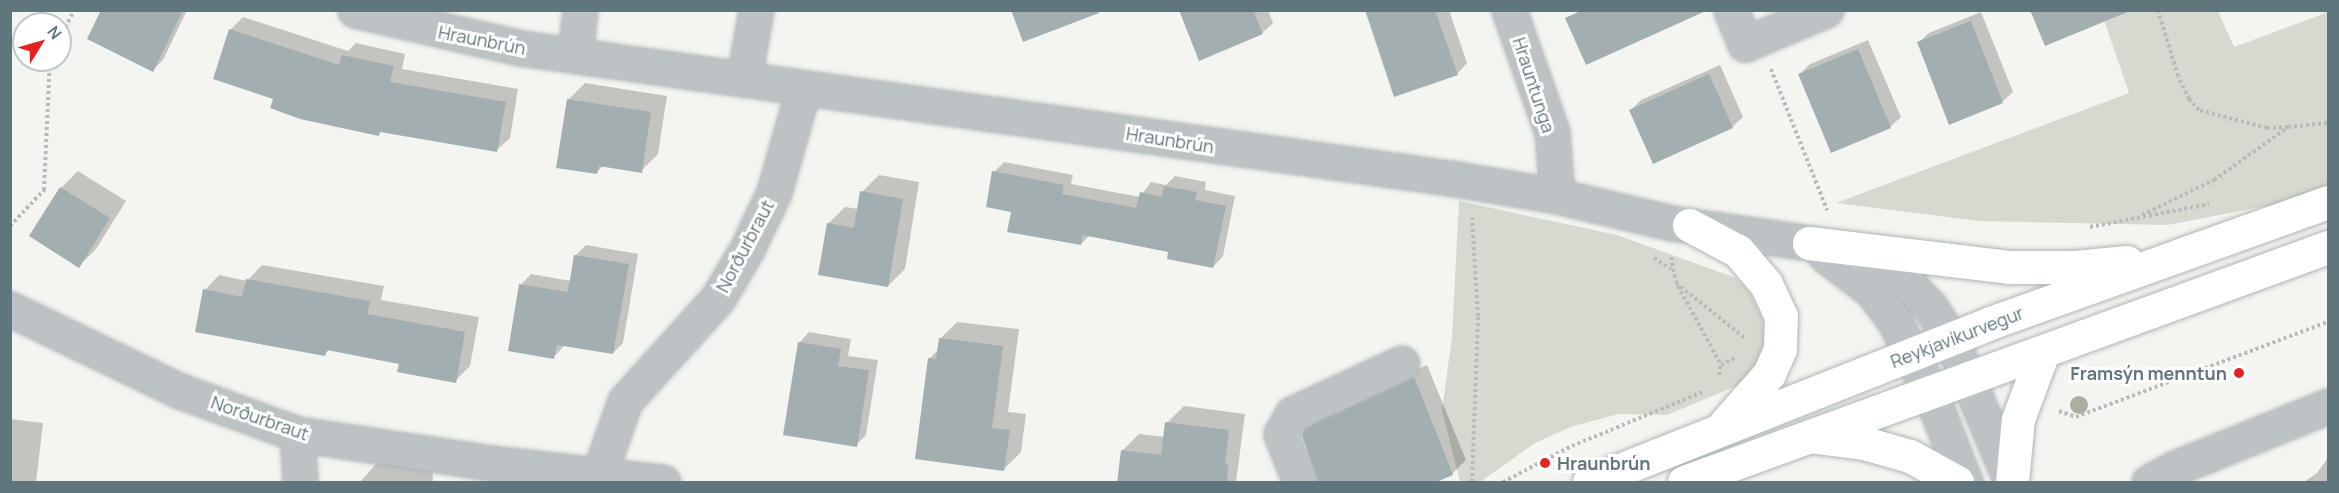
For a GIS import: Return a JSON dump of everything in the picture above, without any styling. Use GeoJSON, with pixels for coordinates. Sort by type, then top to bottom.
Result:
{"type":"FeatureCollection","features":[{"type":"Feature","properties":{"kind":"main road","name":"Reykjavíkurvegur"},"geometry":{"type":"LineString","coordinates":[[1589,483],[1912,353],[2185,256],[2328,202]]}},
{"type":"Feature","properties":{"kind":"main road"},"geometry":{"type":"LineString","coordinates":[[1680,224],[1738,251],[1766,284],[1781,316],[1780,349],[1769,374],[1717,432]]}},
{"type":"Feature","properties":{"kind":"main road"},"geometry":{"type":"LineString","coordinates":[[1809,243],[2009,267],[2075,267],[2185,256]]}},
{"type":"Feature","properties":{"kind":"main road"},"geometry":{"type":"LineString","coordinates":[[1684,483],[2328,247]]}},
{"type":"Feature","properties":{"kind":"main road"},"geometry":{"type":"LineString","coordinates":[[2011,483],[2018,418],[2043,352]]}},
{"type":"Feature","properties":{"kind":"main road"},"geometry":{"type":"LineString","coordinates":[[1808,436],[1864,443],[1910,456],[1958,483]]}},
{"type":"Feature","properties":{"kind":"street","name":"Hraunbrún"},"geometry":{"type":"LineString","coordinates":[[355,10],[521,48],[744,78],[803,90],[1542,194],[1680,224],[1809,243],[1879,264],[1908,284],[1930,307],[1951,339],[2011,483]]}},
{"type":"Feature","properties":{"kind":"street"},"geometry":{"type":"LineString","coordinates":[[575,55],[580,10]]}},
{"type":"Feature","properties":{"kind":"street"},"geometry":{"type":"LineString","coordinates":[[744,78],[756,10]]}},
{"type":"Feature","properties":{"kind":"street","name":"Hrauntunga"},"geometry":{"type":"LineString","coordinates":[[1509,10],[1552,132],[1542,194]]}},
{"type":"Feature","properties":{"kind":"street"},"geometry":{"type":"LineString","coordinates":[[1731,10],[1744,44],[1826,10]]}},
{"type":"Feature","properties":{"kind":"street","name":"Norðurbraut"},"geometry":{"type":"LineString","coordinates":[[599,474],[625,401],[718,298],[747,249],[774,192],[803,90]]}},
{"type":"Feature","properties":{"kind":"street","name":"Hraunbrún"},"geometry":{"type":"LineString","coordinates":[[1809,243],[1872,291],[1912,353],[1930,392],[1965,483]]}},
{"type":"Feature","properties":{"kind":"street","name":"Norðurbraut"},"geometry":{"type":"LineString","coordinates":[[10,309],[180,391],[297,434],[567,477],[599,474],[663,483]]}},
{"type":"Feature","properties":{"kind":"street"},"geometry":{"type":"LineString","coordinates":[[1300,483],[1281,434],[1292,414],[1402,363]]}},
{"type":"Feature","properties":{"kind":"street"},"geometry":{"type":"LineString","coordinates":[[2149,483],[2175,468],[2328,406]]}},
{"type":"Feature","properties":{"kind":"street"},"geometry":{"type":"LineString","coordinates":[[297,434],[300,483]]}},
{"type":"Feature","properties":{"kind":"path"},"geometry":{"type":"LineString","coordinates":[[2157,10],[2178,76],[2189,99],[2199,110],[2267,128],[2328,123]]}},
{"type":"Feature","properties":{"kind":"path"},"geometry":{"type":"LineString","coordinates":[[1759,38],[1829,216]]}},
{"type":"Feature","properties":{"kind":"path"},"geometry":{"type":"LineString","coordinates":[[10,226],[44,190],[49,72]]}},
{"type":"Feature","properties":{"kind":"path"},"geometry":{"type":"LineString","coordinates":[[2133,219],[2214,180],[2288,127]]}},
{"type":"Feature","properties":{"kind":"path"},"geometry":{"type":"LineString","coordinates":[[1472,483],[1478,316],[1472,218],[1542,194]]}},
{"type":"Feature","properties":{"kind":"path"},"geometry":{"type":"LineString","coordinates":[[1680,224],[1671,269],[1676,283],[1721,365],[1718,382]]}},
{"type":"Feature","properties":{"kind":"path"},"geometry":{"type":"LineString","coordinates":[[1676,283],[1748,340]]}},
{"type":"Feature","properties":{"kind":"path"},"geometry":{"type":"LineString","coordinates":[[2025,400],[2076,417],[2328,322]]}},
{"type":"Feature","properties":{"kind":"path"},"geometry":{"type":"LineString","coordinates":[[1721,365],[1739,356]]}},
{"type":"Feature","properties":{"kind":"path"},"geometry":{"type":"LineString","coordinates":[[1503,483],[1572,446],[1711,387]]}},
{"type":"Feature","properties":{"kind":"shaded area"},"geometry":{"type":"Polygon","coordinates":[[[2101,11],[2218,11],[2234,47],[2328,12],[2328,187],[2293,201],[2167,225],[1979,221],[1836,203],[2129,93],[2101,11]]]}},
{"type":"Feature","properties":{"kind":"shaded area"},"geometry":{"type":"Polygon","coordinates":[[[1459,201],[1617,235],[1736,278],[1750,293],[1762,317],[1766,337],[1757,368],[1741,384],[1667,415],[1619,414],[1573,426],[1535,443],[1480,482],[1460,482],[1442,410],[1452,337],[1459,201]]]}},
{"type":"Feature","properties":{"kind":"building"},"geometry":{"type":"Polygon","coordinates":[[[101,10],[183,10],[153,72],[87,39],[101,10]]]}},
{"type":"Feature","properties":{"kind":"building"},"geometry":{"type":"Polygon","coordinates":[[[1011,10],[1099,10],[1099,13],[1023,42],[1011,10]]]}},
{"type":"Feature","properties":{"kind":"building"},"geometry":{"type":"Polygon","coordinates":[[[1179,10],[1253,10],[1263,34],[1199,61],[1179,10]]]}},
{"type":"Feature","properties":{"kind":"building"},"geometry":{"type":"Polygon","coordinates":[[[1365,10],[1435,10],[1458,75],[1394,97],[1365,10]]]}},
{"type":"Feature","properties":{"kind":"building"},"geometry":{"type":"Polygon","coordinates":[[[1583,10],[1708,10],[1586,65],[1565,18],[1583,10]]]}},
{"type":"Feature","properties":{"kind":"building"},"geometry":{"type":"Polygon","coordinates":[[[2030,10],[2130,10],[2130,11],[2045,46],[2030,10]]]}},
{"type":"Feature","properties":{"kind":"building"},"geometry":{"type":"Polygon","coordinates":[[[1971,21],[2003,103],[1949,125],[1917,42],[1971,21]]]}},
{"type":"Feature","properties":{"kind":"building"},"geometry":{"type":"Polygon","coordinates":[[[229,29],[339,65],[342,55],[394,66],[390,82],[506,102],[497,152],[380,132],[379,136],[300,119],[270,108],[273,99],[213,79],[229,29]]]}},
{"type":"Feature","properties":{"kind":"building"},"geometry":{"type":"Polygon","coordinates":[[[1858,49],[1891,128],[1831,153],[1798,74],[1858,49]]]}},
{"type":"Feature","properties":{"kind":"building"},"geometry":{"type":"Polygon","coordinates":[[[1709,74],[1733,128],[1653,164],[1629,110],[1709,74]]]}},
{"type":"Feature","properties":{"kind":"building"},"geometry":{"type":"Polygon","coordinates":[[[567,99],[651,112],[642,173],[599,166],[597,174],[556,168],[567,99]]]}},
{"type":"Feature","properties":{"kind":"building"},"geometry":{"type":"Polygon","coordinates":[[[992,171],[1064,185],[1062,194],[1136,208],[1140,192],[1162,197],[1164,186],[1197,192],[1195,200],[1226,206],[1213,268],[1167,259],[1168,252],[1083,235],[1081,245],[1007,232],[1011,212],[986,207],[992,171]]]}},
{"type":"Feature","properties":{"kind":"building"},"geometry":{"type":"Polygon","coordinates":[[[60,187],[110,218],[79,268],[29,236],[60,187]]]}},
{"type":"Feature","properties":{"kind":"building"},"geometry":{"type":"Polygon","coordinates":[[[860,191],[903,199],[888,287],[818,275],[827,223],[854,228],[860,191]]]}},
{"type":"Feature","properties":{"kind":"building"},"geometry":{"type":"Polygon","coordinates":[[[574,255],[629,264],[613,354],[557,345],[554,359],[508,351],[519,284],[568,292],[574,255]]]}},
{"type":"Feature","properties":{"kind":"building"},"geometry":{"type":"Polygon","coordinates":[[[246,279],[370,301],[367,314],[465,332],[456,383],[397,372],[399,364],[327,350],[325,356],[195,332],[203,289],[242,297],[246,279]]]}},
{"type":"Feature","properties":{"kind":"building"},"geometry":{"type":"Polygon","coordinates":[[[939,338],[1003,346],[992,428],[1010,430],[1004,471],[915,459],[928,358],[936,359],[939,338]]]}},
{"type":"Feature","properties":{"kind":"building"},"geometry":{"type":"Polygon","coordinates":[[[798,342],[841,349],[838,366],[869,370],[857,447],[783,435],[798,342]]]}},
{"type":"Feature","properties":{"kind":"building"},"geometry":{"type":"Polygon","coordinates":[[[1414,377],[1453,475],[1434,483],[1318,483],[1302,435],[1305,428],[1414,377]]]}},
{"type":"Feature","properties":{"kind":"building"},"geometry":{"type":"Polygon","coordinates":[[[1165,422],[1229,430],[1225,464],[1228,464],[1227,483],[1117,483],[1121,450],[1161,455],[1165,422]]]}},
{"type":"Feature","properties":{"kind":"place","name":"Framsýn menntun"},"geometry":{"type":"Point","coordinates":[2239,373]}},
{"type":"Feature","properties":{"kind":"place","name":"Hraunbrún"},"geometry":{"type":"Point","coordinates":[1545,463]}}]}
